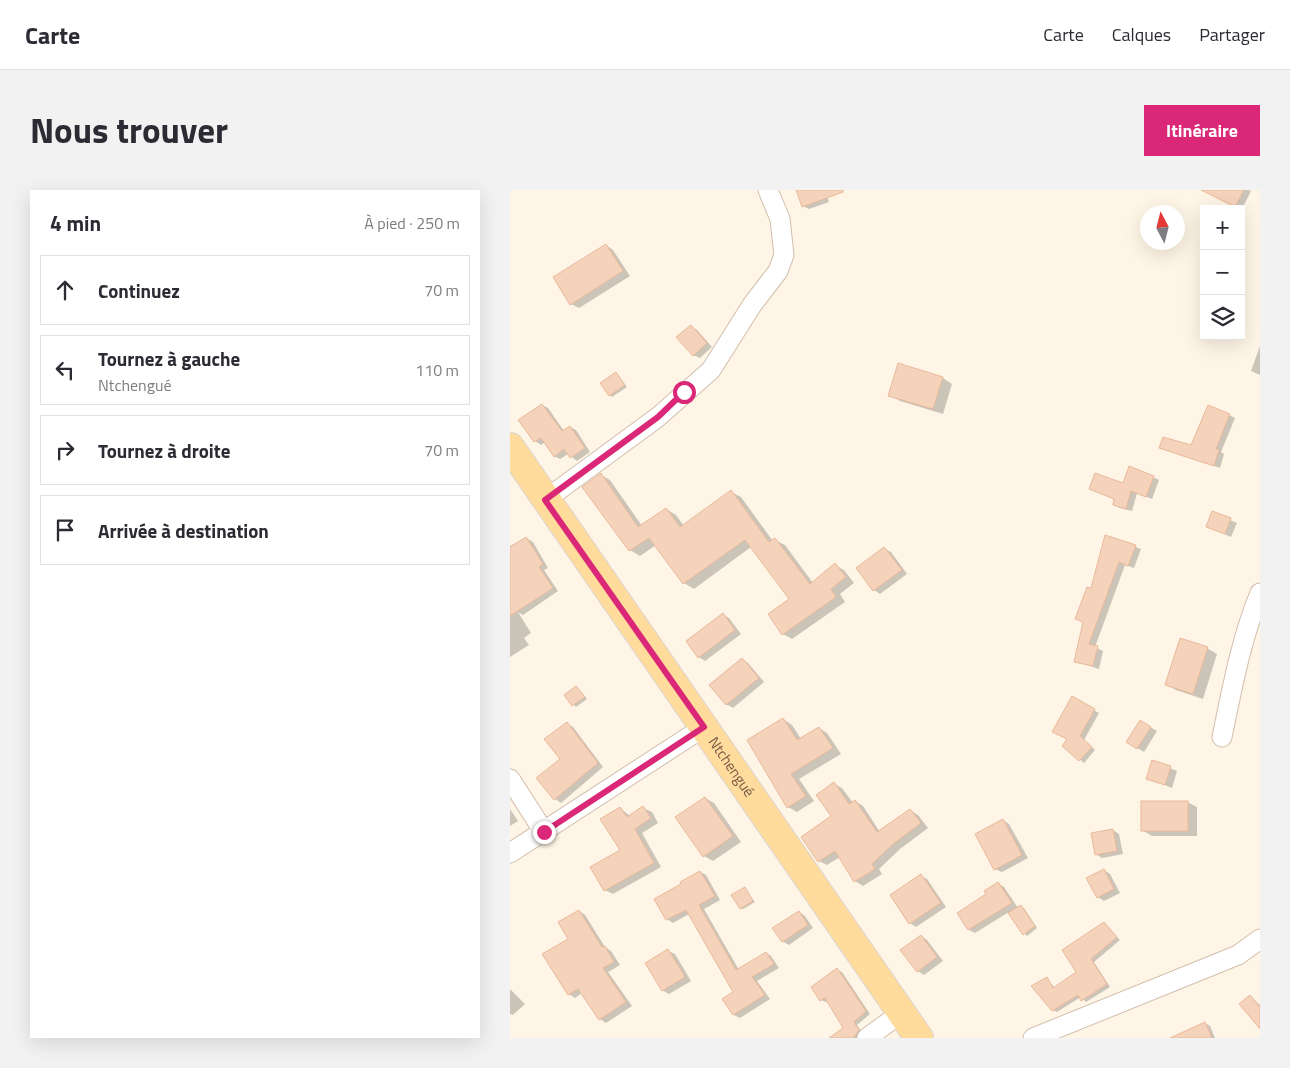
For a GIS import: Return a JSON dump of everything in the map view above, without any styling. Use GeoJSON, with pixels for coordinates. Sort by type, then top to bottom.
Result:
{"type":"FeatureCollection","features":[{"type":"Feature","properties":{"kind":"main road","name":"Ntchengué"},"geometry":{"type":"LineString","coordinates":[[510,447],[919,1038]]}},
{"type":"Feature","properties":{"kind":"street"},"geometry":{"type":"LineString","coordinates":[[545,500],[658,417],[711,370],[752,305],[773,278],[784,255],[785,243],[780,220],[768,190]]}},
{"type":"Feature","properties":{"kind":"street"},"geometry":{"type":"LineString","coordinates":[[1222,738],[1238,666],[1252,613],[1260,593]]}},
{"type":"Feature","properties":{"kind":"street"},"geometry":{"type":"LineString","coordinates":[[510,853],[704,727]]}},
{"type":"Feature","properties":{"kind":"street"},"geometry":{"type":"LineString","coordinates":[[510,780],[544,832]]}},
{"type":"Feature","properties":{"kind":"street"},"geometry":{"type":"LineString","coordinates":[[1033,1038],[1238,955],[1260,939]]}},
{"type":"Feature","properties":{"kind":"street"},"geometry":{"type":"LineString","coordinates":[[867,1038],[901,1013]]}},
{"type":"Feature","properties":{"kind":"building"},"geometry":{"type":"Polygon","coordinates":[[[796,190],[843,190],[843,192],[802,207],[796,190]]]}},
{"type":"Feature","properties":{"kind":"building"},"geometry":{"type":"Polygon","coordinates":[[[1201,190],[1244,190],[1236,205],[1231,205],[1201,190]]]}},
{"type":"Feature","properties":{"kind":"building"},"geometry":{"type":"Polygon","coordinates":[[[606,244],[623,271],[570,305],[553,277],[606,244]]]}},
{"type":"Feature","properties":{"kind":"building"},"geometry":{"type":"Polygon","coordinates":[[[691,325],[707,343],[693,356],[676,337],[691,325]]]}},
{"type":"Feature","properties":{"kind":"building"},"geometry":{"type":"Polygon","coordinates":[[[898,363],[943,377],[933,409],[888,396],[898,363]]]}},
{"type":"Feature","properties":{"kind":"building"},"geometry":{"type":"Polygon","coordinates":[[[616,372],[625,385],[609,396],[600,383],[616,372]]]}},
{"type":"Feature","properties":{"kind":"building"},"geometry":{"type":"Polygon","coordinates":[[[542,404],[562,431],[570,426],[585,448],[570,458],[564,449],[554,457],[541,438],[534,442],[518,420],[542,404]]]}},
{"type":"Feature","properties":{"kind":"building"},"geometry":{"type":"Polygon","coordinates":[[[1208,405],[1230,414],[1216,449],[1219,450],[1214,466],[1159,448],[1163,437],[1191,445],[1208,405]]]}},
{"type":"Feature","properties":{"kind":"building"},"geometry":{"type":"Polygon","coordinates":[[[1129,466],[1154,476],[1146,497],[1131,491],[1126,509],[1113,505],[1114,499],[1089,489],[1095,473],[1123,483],[1129,466]]]}},
{"type":"Feature","properties":{"kind":"building"},"geometry":{"type":"Polygon","coordinates":[[[601,473],[638,527],[666,508],[680,527],[731,490],[769,542],[775,538],[810,584],[835,563],[846,577],[831,589],[836,597],[782,635],[768,614],[789,599],[745,540],[683,584],[649,538],[629,551],[582,487],[601,473]]]}},
{"type":"Feature","properties":{"kind":"building"},"geometry":{"type":"Polygon","coordinates":[[[1212,511],[1231,518],[1225,534],[1206,527],[1212,511]]]}},
{"type":"Feature","properties":{"kind":"building"},"geometry":{"type":"Polygon","coordinates":[[[1105,535],[1136,545],[1128,566],[1119,562],[1089,644],[1098,646],[1093,666],[1074,662],[1083,622],[1075,619],[1087,587],[1091,588],[1105,535]]]}},
{"type":"Feature","properties":{"kind":"building"},"geometry":{"type":"Polygon","coordinates":[[[526,537],[543,564],[539,567],[553,588],[510,616],[510,547],[526,537]]]}},
{"type":"Feature","properties":{"kind":"building"},"geometry":{"type":"Polygon","coordinates":[[[884,547],[902,570],[873,591],[856,568],[884,547]]]}},
{"type":"Feature","properties":{"kind":"building"},"geometry":{"type":"Polygon","coordinates":[[[723,613],[735,630],[698,658],[686,641],[723,613]]]}},
{"type":"Feature","properties":{"kind":"building"},"geometry":{"type":"Polygon","coordinates":[[[1180,638],[1208,647],[1193,694],[1165,685],[1180,638]]]}},
{"type":"Feature","properties":{"kind":"building"},"geometry":{"type":"Polygon","coordinates":[[[742,658],[759,678],[726,705],[709,685],[742,658]]]}},
{"type":"Feature","properties":{"kind":"building"},"geometry":{"type":"Polygon","coordinates":[[[576,686],[585,697],[572,706],[564,695],[576,686]]]}},
{"type":"Feature","properties":{"kind":"building"},"geometry":{"type":"Polygon","coordinates":[[[1072,696],[1095,709],[1080,736],[1092,747],[1079,761],[1062,746],[1067,739],[1052,732],[1072,696]]]}},
{"type":"Feature","properties":{"kind":"building"},"geometry":{"type":"Polygon","coordinates":[[[783,718],[797,740],[819,727],[833,748],[791,774],[806,796],[787,808],[747,740],[783,718]]]}},
{"type":"Feature","properties":{"kind":"building"},"geometry":{"type":"Polygon","coordinates":[[[1140,720],[1151,727],[1137,749],[1126,742],[1140,720]]]}},
{"type":"Feature","properties":{"kind":"building"},"geometry":{"type":"Polygon","coordinates":[[[567,722],[598,763],[554,800],[536,778],[560,759],[544,739],[567,722]]]}},
{"type":"Feature","properties":{"kind":"building"},"geometry":{"type":"Polygon","coordinates":[[[1152,760],[1171,766],[1165,785],[1146,779],[1152,760]]]}},
{"type":"Feature","properties":{"kind":"building"},"geometry":{"type":"Polygon","coordinates":[[[834,782],[849,804],[855,800],[877,832],[910,809],[921,823],[892,845],[872,864],[875,869],[854,882],[835,851],[818,862],[801,837],[831,816],[816,795],[834,782]]]}},
{"type":"Feature","properties":{"kind":"building"},"geometry":{"type":"Polygon","coordinates":[[[705,797],[733,836],[703,857],[675,817],[705,797]]]}},
{"type":"Feature","properties":{"kind":"building"},"geometry":{"type":"Polygon","coordinates":[[[1141,801],[1188,801],[1188,831],[1141,831],[1141,801]]]}},
{"type":"Feature","properties":{"kind":"building"},"geometry":{"type":"Polygon","coordinates":[[[643,806],[651,818],[635,829],[654,863],[604,891],[590,867],[620,850],[600,819],[620,807],[627,817],[643,806]]]}},
{"type":"Feature","properties":{"kind":"building"},"geometry":{"type":"Polygon","coordinates":[[[1003,819],[1022,855],[994,870],[975,834],[1003,819]]]}},
{"type":"Feature","properties":{"kind":"building"},"geometry":{"type":"Polygon","coordinates":[[[1113,829],[1117,851],[1095,855],[1091,833],[1113,829]]]}},
{"type":"Feature","properties":{"kind":"building"},"geometry":{"type":"Polygon","coordinates":[[[1104,869],[1114,889],[1097,898],[1086,878],[1104,869]]]}},
{"type":"Feature","properties":{"kind":"building"},"geometry":{"type":"Polygon","coordinates":[[[700,871],[715,896],[699,905],[736,970],[766,952],[774,964],[752,977],[765,995],[733,1015],[722,999],[733,992],[686,910],[666,920],[654,899],[700,871]]]}},
{"type":"Feature","properties":{"kind":"building"},"geometry":{"type":"Polygon","coordinates":[[[921,874],[941,903],[909,924],[890,895],[921,874]]]}},
{"type":"Feature","properties":{"kind":"building"},"geometry":{"type":"Polygon","coordinates":[[[998,882],[1012,903],[968,930],[957,913],[986,894],[984,891],[998,882]]]}},
{"type":"Feature","properties":{"kind":"building"},"geometry":{"type":"Polygon","coordinates":[[[745,887],[753,901],[740,909],[731,895],[745,887]]]}},
{"type":"Feature","properties":{"kind":"building"},"geometry":{"type":"Polygon","coordinates":[[[1021,905],[1035,926],[1023,935],[1008,913],[1021,905]]]}},
{"type":"Feature","properties":{"kind":"building"},"geometry":{"type":"Polygon","coordinates":[[[579,910],[602,947],[605,946],[614,962],[603,968],[626,1002],[599,1020],[578,989],[568,995],[542,954],[568,939],[558,922],[579,910]]]}},
{"type":"Feature","properties":{"kind":"building"},"geometry":{"type":"Polygon","coordinates":[[[799,911],[808,925],[782,942],[772,928],[799,911]]]}},
{"type":"Feature","properties":{"kind":"building"},"geometry":{"type":"Polygon","coordinates":[[[1104,922],[1117,937],[1091,959],[1107,984],[1081,1001],[1078,995],[1052,1011],[1031,986],[1047,977],[1053,988],[1076,972],[1062,950],[1104,922]]]}},
{"type":"Feature","properties":{"kind":"building"},"geometry":{"type":"Polygon","coordinates":[[[921,935],[937,957],[917,972],[900,950],[921,935]]]}},
{"type":"Feature","properties":{"kind":"building"},"geometry":{"type":"Polygon","coordinates":[[[668,949],[685,977],[662,991],[645,963],[668,949]]]}},
{"type":"Feature","properties":{"kind":"building"},"geometry":{"type":"Polygon","coordinates":[[[837,968],[866,1011],[854,1022],[859,1030],[853,1038],[829,1038],[843,1028],[825,998],[820,1001],[811,987],[837,968]]]}},
{"type":"Feature","properties":{"kind":"building"},"geometry":{"type":"Polygon","coordinates":[[[1250,995],[1260,1007],[1260,1029],[1239,1004],[1250,995]]]}},
{"type":"Feature","properties":{"kind":"building"},"geometry":{"type":"Polygon","coordinates":[[[1205,1022],[1212,1038],[1170,1038],[1205,1022]]]}},
{"type":"Feature","properties":{"kind":"route"},"geometry":{"type":"LineString","coordinates":[[544,832],[704,727],[545,500],[658,417],[684,392]]}}]}
